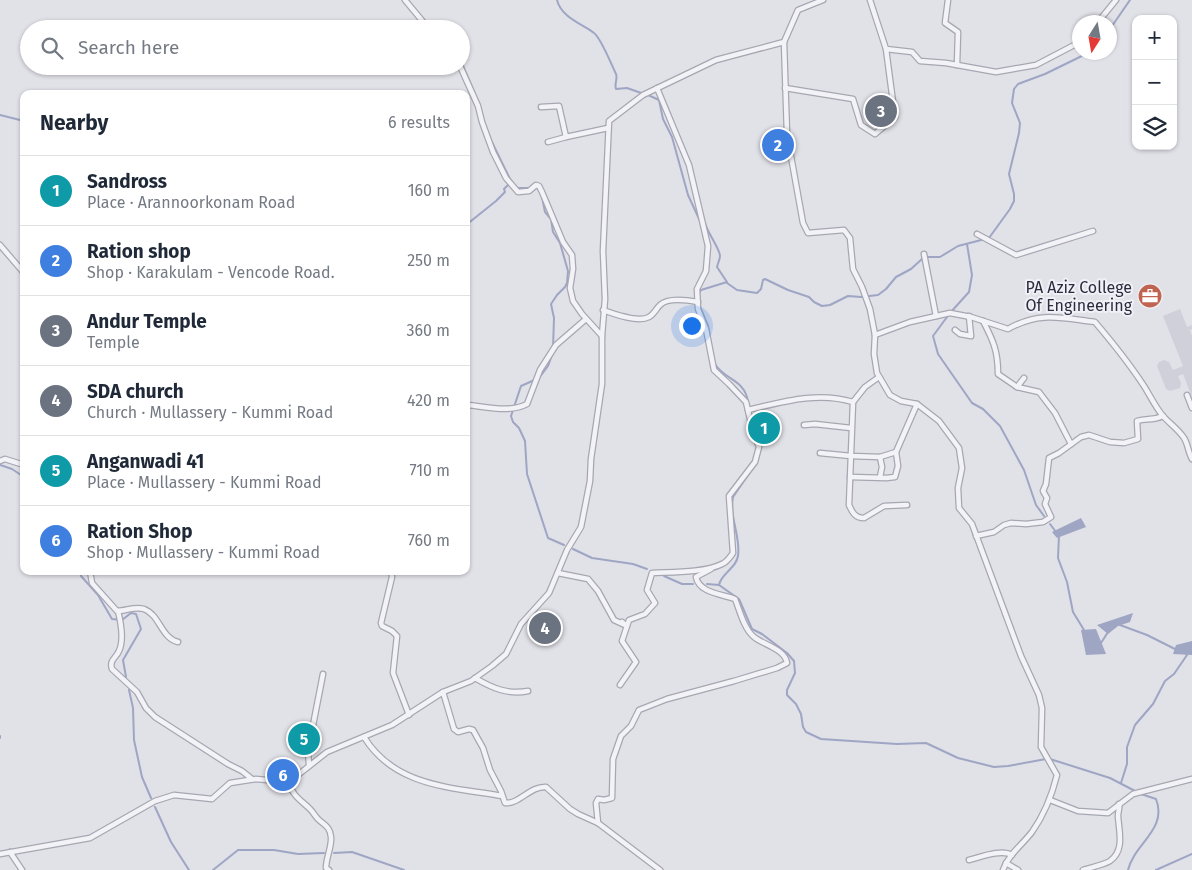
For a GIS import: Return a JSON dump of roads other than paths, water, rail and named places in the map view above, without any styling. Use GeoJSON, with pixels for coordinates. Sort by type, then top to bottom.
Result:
{"type":"FeatureCollection","features":[{"type":"Feature","properties":{"kind":"street"},"geometry":{"type":"LineString","coordinates":[[405,0],[422,20]]}},
{"type":"Feature","properties":{"kind":"street"},"geometry":{"type":"LineString","coordinates":[[822,0],[798,10],[784,42],[787,134],[803,223],[808,233],[844,230],[850,238],[852,269],[866,297],[875,335],[874,354],[879,377],[890,395],[901,401],[917,404],[939,422],[959,448],[962,468],[958,488],[959,508],[972,524],[1022,656],[1039,695],[1042,708],[1041,747],[1057,775],[1050,800],[1032,831],[1006,863],[1003,870]]}},
{"type":"Feature","properties":{"kind":"street"},"geometry":{"type":"LineString","coordinates":[[786,88],[853,99],[860,126],[875,134],[895,117],[886,49],[870,0]]}},
{"type":"Feature","properties":{"kind":"street"},"geometry":{"type":"LineString","coordinates":[[948,0],[945,22],[958,32],[957,65]]}},
{"type":"Feature","properties":{"kind":"street"},"geometry":{"type":"LineString","coordinates":[[1104,15],[1116,0]]}},
{"type":"Feature","properties":{"kind":"street"},"geometry":{"type":"LineString","coordinates":[[0,854],[90,838],[155,801],[174,795],[212,799],[230,783],[252,779],[289,782],[309,765],[335,748],[392,725],[443,692],[474,678],[506,654],[521,624],[549,593],[567,550],[581,527],[590,481],[591,458],[602,384],[602,336],[605,299],[602,251],[608,121],[644,95],[716,60],[784,42]]}},
{"type":"Feature","properties":{"kind":"street"},"geometry":{"type":"LineString","coordinates":[[886,49],[912,52],[920,61],[996,72],[1036,65],[1072,46]]}},
{"type":"Feature","properties":{"kind":"street"},"geometry":{"type":"LineString","coordinates":[[464,75],[478,106],[493,152],[506,178],[516,191],[523,192],[536,185],[539,186],[563,242],[572,255],[573,269],[570,288],[573,300],[586,319],[602,336]]}},
{"type":"Feature","properties":{"kind":"street"},"geometry":{"type":"LineString","coordinates":[[598,823],[596,803],[598,799],[612,798],[613,759],[621,736],[631,726],[639,710],[667,699],[734,681],[777,668],[787,663],[782,654],[750,633],[735,599],[723,594],[712,593],[698,582],[696,577],[724,563],[733,553],[729,496],[755,462],[759,447],[753,432],[746,402],[714,370],[706,329],[698,308],[697,289],[706,271],[708,246],[690,166],[657,88]]}},
{"type":"Feature","properties":{"kind":"street"},"geometry":{"type":"LineString","coordinates":[[541,107],[559,106],[566,138]]}},
{"type":"Feature","properties":{"kind":"street"},"geometry":{"type":"LineString","coordinates":[[548,142],[608,128]]}},
{"type":"Feature","properties":{"kind":"street"},"geometry":{"type":"LineString","coordinates":[[976,234],[1016,255],[1093,231]]}},
{"type":"Feature","properties":{"kind":"street"},"geometry":{"type":"LineString","coordinates":[[0,245],[20,269]]}},
{"type":"Feature","properties":{"kind":"street"},"geometry":{"type":"LineString","coordinates":[[924,254],[936,316]]}},
{"type":"Feature","properties":{"kind":"street"},"geometry":{"type":"LineString","coordinates":[[603,310],[613,314],[645,318],[652,315],[666,301],[689,300],[698,302]]}},
{"type":"Feature","properties":{"kind":"street"},"geometry":{"type":"LineString","coordinates":[[875,335],[910,322],[950,313],[969,316],[1008,329],[1021,322],[1048,316],[1095,322],[1142,382],[1163,416],[1169,420],[1172,427],[1181,432],[1188,444],[1192,459]]}},
{"type":"Feature","properties":{"kind":"street"},"geometry":{"type":"LineString","coordinates":[[955,330],[960,334],[971,336],[969,316]]}},
{"type":"Feature","properties":{"kind":"street"},"geometry":{"type":"LineString","coordinates":[[470,405],[518,409],[527,404],[540,370],[556,345],[586,319]]}},
{"type":"Feature","properties":{"kind":"street"},"geometry":{"type":"LineString","coordinates":[[983,321],[994,341],[998,356],[998,374],[1017,388],[1039,392],[1055,413],[1071,444]]}},
{"type":"Feature","properties":{"kind":"street"},"geometry":{"type":"LineString","coordinates":[[879,377],[865,387],[853,402],[849,505],[856,516],[864,518],[884,506],[907,505]]}},
{"type":"Feature","properties":{"kind":"street"},"geometry":{"type":"LineString","coordinates":[[1017,388],[1024,378]]}},
{"type":"Feature","properties":{"kind":"street"},"geometry":{"type":"LineString","coordinates":[[1187,395],[1192,408]]}},
{"type":"Feature","properties":{"kind":"street"},"geometry":{"type":"LineString","coordinates":[[748,410],[797,398],[826,397],[840,398],[853,402]]}},
{"type":"Feature","properties":{"kind":"street"},"geometry":{"type":"LineString","coordinates":[[850,477],[895,477],[898,466],[896,452],[917,404]]}},
{"type":"Feature","properties":{"kind":"street"},"geometry":{"type":"LineString","coordinates":[[976,536],[994,532],[1004,525],[1011,523],[1042,522],[1051,518],[1045,504],[1047,498],[1042,491],[1046,484],[1049,458],[1059,454],[1081,437],[1089,435],[1110,442],[1128,442],[1138,439],[1137,421],[1144,419],[1154,421],[1163,416]]}},
{"type":"Feature","properties":{"kind":"street"},"geometry":{"type":"LineString","coordinates":[[804,425],[815,424],[851,428]]}},
{"type":"Feature","properties":{"kind":"street"},"geometry":{"type":"LineString","coordinates":[[820,453],[880,457],[896,452]]}},
{"type":"Feature","properties":{"kind":"street"},"geometry":{"type":"LineString","coordinates":[[880,457],[882,467],[880,477]]}},
{"type":"Feature","properties":{"kind":"street"},"geometry":{"type":"LineString","coordinates":[[0,461],[5,460],[20,464]]}},
{"type":"Feature","properties":{"kind":"street"},"geometry":{"type":"LineString","coordinates":[[620,685],[636,662],[622,641],[629,620],[645,614],[655,603],[647,590],[652,573],[714,567]]}},
{"type":"Feature","properties":{"kind":"street"},"geometry":{"type":"LineString","coordinates":[[558,573],[588,580],[598,591],[614,620],[627,626]]}},
{"type":"Feature","properties":{"kind":"street"},"geometry":{"type":"LineString","coordinates":[[91,575],[92,583],[117,610],[121,641],[120,651],[112,662],[112,668],[137,692],[146,708],[155,717],[252,779]]}},
{"type":"Feature","properties":{"kind":"street"},"geometry":{"type":"LineString","coordinates":[[391,575],[382,626],[398,636],[393,673],[410,715]]}},
{"type":"Feature","properties":{"kind":"street"},"geometry":{"type":"LineString","coordinates":[[117,610],[137,608],[147,610],[155,617],[168,636],[178,642]]}},
{"type":"Feature","properties":{"kind":"street"},"geometry":{"type":"LineString","coordinates":[[622,622],[627,626]]}},
{"type":"Feature","properties":{"kind":"street"},"geometry":{"type":"LineString","coordinates":[[309,765],[308,751],[323,674]]}},
{"type":"Feature","properties":{"kind":"street"},"geometry":{"type":"LineString","coordinates":[[474,678],[504,691],[516,693],[528,691]]}},
{"type":"Feature","properties":{"kind":"street"},"geometry":{"type":"LineString","coordinates":[[443,692],[454,729],[458,732],[469,729],[473,730],[483,748],[490,770],[500,788],[505,803],[508,804],[532,790],[546,787],[573,811],[598,823],[660,870]]}},
{"type":"Feature","properties":{"kind":"street"},"geometry":{"type":"LineString","coordinates":[[364,737],[370,747],[395,768],[410,777],[433,785],[502,796]]}},
{"type":"Feature","properties":{"kind":"street"},"geometry":{"type":"LineString","coordinates":[[1050,800],[1078,811],[1108,813],[1133,794],[1192,778]]}},
{"type":"Feature","properties":{"kind":"street"},"geometry":{"type":"LineString","coordinates":[[289,782],[291,791],[318,819],[327,825],[331,837],[326,859],[326,868],[329,870]]}},
{"type":"Feature","properties":{"kind":"street"},"geometry":{"type":"LineString","coordinates":[[1083,870],[1109,862],[1115,855],[1121,840],[1118,815],[1119,804]]}},
{"type":"Feature","properties":{"kind":"street"},"geometry":{"type":"LineString","coordinates":[[10,852],[22,870]]}},
{"type":"Feature","properties":{"kind":"street"},"geometry":{"type":"LineString","coordinates":[[969,860],[1009,853],[1012,856]]}},
{"type":"Feature","properties":{"kind":"street"},"geometry":{"type":"LineString","coordinates":[[1006,863],[1018,870]]}},
{"type":"Feature","properties":{"kind":"water"},"geometry":{"type":"Polygon","coordinates":[[[1081,518],[1086,527],[1057,538],[1052,532],[1081,518]]]}},
{"type":"Feature","properties":{"kind":"water"},"geometry":{"type":"Polygon","coordinates":[[[1133,613],[1130,622],[1118,626],[1108,634],[1097,625],[1133,613]]]}},
{"type":"Feature","properties":{"kind":"water"},"geometry":{"type":"Polygon","coordinates":[[[1096,629],[1106,654],[1086,655],[1081,630],[1096,629]]]}},
{"type":"Feature","properties":{"kind":"water"},"geometry":{"type":"Polygon","coordinates":[[[1192,641],[1192,655],[1173,654],[1176,645],[1192,641]]]}},
{"type":"Feature","properties":{"kind":"waterway"},"geometry":{"type":"LineString","coordinates":[[557,0],[567,16],[594,33],[600,40],[616,74],[616,89],[627,88],[644,94]]}},
{"type":"Feature","properties":{"kind":"waterway"},"geometry":{"type":"LineString","coordinates":[[1117,19],[1130,0]]}},
{"type":"Feature","properties":{"kind":"waterway"},"geometry":{"type":"LineString","coordinates":[[727,283],[737,290],[757,293],[765,279],[809,297],[822,306],[830,305],[848,296],[878,295],[896,277],[911,269],[922,259],[940,257],[958,246],[989,238],[1014,201],[1009,174],[1020,123],[1012,103],[1014,89],[1018,84],[1045,74],[1074,60]]}},
{"type":"Feature","properties":{"kind":"waterway"},"geometry":{"type":"LineString","coordinates":[[467,75],[475,94]]}},
{"type":"Feature","properties":{"kind":"waterway"},"geometry":{"type":"LineString","coordinates":[[648,95],[659,100],[663,119],[672,137],[688,195],[700,221],[705,223],[718,249],[720,256],[717,267],[727,282],[701,290],[698,295]]}},
{"type":"Feature","properties":{"kind":"waterway"},"geometry":{"type":"LineString","coordinates":[[0,115],[20,120]]}},
{"type":"Feature","properties":{"kind":"waterway"},"geometry":{"type":"LineString","coordinates":[[490,138],[511,181]]}},
{"type":"Feature","properties":{"kind":"waterway"},"geometry":{"type":"LineString","coordinates":[[470,222],[496,201],[505,192],[504,189],[509,184]]}},
{"type":"Feature","properties":{"kind":"waterway"},"geometry":{"type":"LineString","coordinates":[[517,188],[529,188]]}},
{"type":"Feature","properties":{"kind":"waterway"},"geometry":{"type":"LineString","coordinates":[[542,197],[545,212],[551,219],[553,232],[560,243],[568,271],[565,287],[551,304],[554,318],[553,348]]}},
{"type":"Feature","properties":{"kind":"waterway"},"geometry":{"type":"LineString","coordinates":[[967,244],[972,275],[969,292],[933,336],[938,354],[972,403],[983,409],[1000,426],[1024,470],[1036,505],[1044,516]]}},
{"type":"Feature","properties":{"kind":"waterway"},"geometry":{"type":"LineString","coordinates":[[700,307],[708,326],[711,345]]}},
{"type":"Feature","properties":{"kind":"waterway"},"geometry":{"type":"LineString","coordinates":[[552,355],[548,366],[539,378],[521,386],[511,416],[525,441],[527,474],[548,538],[564,545]]}},
{"type":"Feature","properties":{"kind":"waterway"},"geometry":{"type":"LineString","coordinates":[[715,364],[739,384],[746,394],[748,402]]}},
{"type":"Feature","properties":{"kind":"waterway"},"geometry":{"type":"LineString","coordinates":[[757,462],[733,497],[732,504],[738,542],[738,556],[719,585],[739,599],[752,629],[762,634],[787,653],[794,661],[795,673],[787,690],[787,695],[796,704],[806,732],[821,739],[897,744],[926,743],[958,758],[994,767],[1046,759]]}},
{"type":"Feature","properties":{"kind":"waterway"},"geometry":{"type":"LineString","coordinates":[[0,465],[20,474]]}},
{"type":"Feature","properties":{"kind":"waterway"},"geometry":{"type":"LineString","coordinates":[[1050,524],[1056,532]]}},
{"type":"Feature","properties":{"kind":"waterway"},"geometry":{"type":"LineString","coordinates":[[1059,535],[1058,558],[1067,582],[1073,612],[1084,630]]}},
{"type":"Feature","properties":{"kind":"waterway"},"geometry":{"type":"LineString","coordinates":[[573,549],[592,558],[633,564],[647,569]]}},
{"type":"Feature","properties":{"kind":"waterway"},"geometry":{"type":"LineString","coordinates":[[81,575],[98,595],[112,619],[122,620],[131,613],[136,614],[141,629],[123,660],[126,677]]}},
{"type":"Feature","properties":{"kind":"waterway"},"geometry":{"type":"LineString","coordinates":[[664,576],[682,584],[693,584]]}},
{"type":"Feature","properties":{"kind":"waterway"},"geometry":{"type":"LineString","coordinates":[[707,584],[719,585]]}},
{"type":"Feature","properties":{"kind":"waterway"},"geometry":{"type":"LineString","coordinates":[[1120,625],[1147,635],[1175,649]]}},
{"type":"Feature","properties":{"kind":"waterway"},"geometry":{"type":"LineString","coordinates":[[1101,643],[1108,632]]}},
{"type":"Feature","properties":{"kind":"waterway"},"geometry":{"type":"LineString","coordinates":[[1121,783],[1127,764],[1127,747],[1135,725],[1153,704],[1165,681],[1174,674],[1186,654]]}},
{"type":"Feature","properties":{"kind":"waterway"},"geometry":{"type":"LineString","coordinates":[[129,690],[133,708],[134,740],[142,777],[151,798]]}},
{"type":"Feature","properties":{"kind":"waterway"},"geometry":{"type":"LineString","coordinates":[[1050,759],[1110,778],[1137,792]]}},
{"type":"Feature","properties":{"kind":"waterway"},"geometry":{"type":"LineString","coordinates":[[1128,870],[1131,861],[1149,836],[1158,819],[1156,799],[1141,794]]}},
{"type":"Feature","properties":{"kind":"waterway"},"geometry":{"type":"LineString","coordinates":[[155,807],[171,842],[189,870]]}},
{"type":"Feature","properties":{"kind":"waterway"},"geometry":{"type":"LineString","coordinates":[[213,870],[238,850],[274,850],[298,854],[324,853]]}},
{"type":"Feature","properties":{"kind":"waterway"},"geometry":{"type":"LineString","coordinates":[[334,853],[352,852],[404,870]]}},
{"type":"Feature","properties":{"kind":"waterway"},"geometry":{"type":"LineString","coordinates":[[1156,870],[1192,854]]}},
{"type":"Feature","properties":{"kind":"place","name":"Andur Temple"},"geometry":{"type":"Point","coordinates":[881,111]}},
{"type":"Feature","properties":{"kind":"place","name":"Ration shop"},"geometry":{"type":"Point","coordinates":[778,145]}},
{"type":"Feature","properties":{"kind":"place","name":"PA Aziz College Of Engineering"},"geometry":{"type":"Point","coordinates":[1150,296]}},
{"type":"Feature","properties":{"kind":"place","name":"Sandross"},"geometry":{"type":"Point","coordinates":[764,428]}},
{"type":"Feature","properties":{"kind":"place","name":"SDA church"},"geometry":{"type":"Point","coordinates":[545,628]}},
{"type":"Feature","properties":{"kind":"place","name":"Anganwadi 41"},"geometry":{"type":"Point","coordinates":[304,739]}},
{"type":"Feature","properties":{"kind":"place","name":"Ration Shop"},"geometry":{"type":"Point","coordinates":[283,775]}}]}
